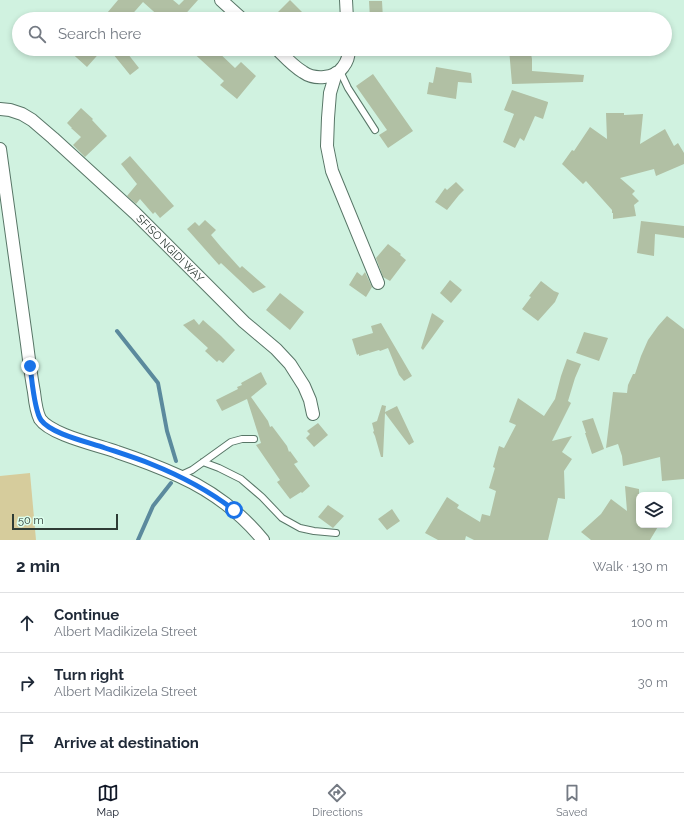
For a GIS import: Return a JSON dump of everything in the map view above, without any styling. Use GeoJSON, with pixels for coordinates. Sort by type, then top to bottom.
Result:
{"type":"FeatureCollection","features":[{"type":"Feature","properties":{"kind":"street"},"geometry":{"type":"LineString","coordinates":[[221,0],[234,12]]}},
{"type":"Feature","properties":{"kind":"street"},"geometry":{"type":"LineString","coordinates":[[346,0],[347,12]]}},
{"type":"Feature","properties":{"kind":"street"},"geometry":{"type":"LineString","coordinates":[[284,56],[303,72],[310,76],[320,78],[338,72],[344,66],[348,56]]}},
{"type":"Feature","properties":{"kind":"street"},"geometry":{"type":"LineString","coordinates":[[338,72],[330,93],[327,146],[332,171],[378,284]]}},
{"type":"Feature","properties":{"kind":"street","name":"SFISO NGIDI WAY"},"geometry":{"type":"LineString","coordinates":[[0,109],[10,110],[22,114],[32,120],[53,138],[140,218],[244,322],[276,349],[290,364],[304,386],[314,414]]}},
{"type":"Feature","properties":{"kind":"street"},"geometry":{"type":"LineString","coordinates":[[0,149],[30,366],[37,412],[41,419],[49,427],[69,436],[150,463],[197,485],[224,502],[246,521],[262,540]]}},
{"type":"Feature","properties":{"kind":"lane"},"geometry":{"type":"LineString","coordinates":[[338,72],[374,130]]}},
{"type":"Feature","properties":{"kind":"lane"},"geometry":{"type":"LineString","coordinates":[[179,476],[192,470],[232,442],[242,439],[254,439]]}},
{"type":"Feature","properties":{"kind":"lane"},"geometry":{"type":"LineString","coordinates":[[203,462],[242,479],[282,518],[300,528],[314,532],[336,533]]}},
{"type":"Feature","properties":{"kind":"shaded area"},"geometry":{"type":"Polygon","coordinates":[[[30,473],[36,540],[0,540],[0,476],[30,473]]]}},
{"type":"Feature","properties":{"kind":"building"},"geometry":{"type":"Polygon","coordinates":[[[118,0],[173,0],[179,5],[184,0],[198,0],[187,12],[154,12],[143,2],[134,12],[108,12],[118,0]]]}},
{"type":"Feature","properties":{"kind":"building"},"geometry":{"type":"Polygon","coordinates":[[[290,0],[302,12],[278,12],[290,0]]]}},
{"type":"Feature","properties":{"kind":"building"},"geometry":{"type":"Polygon","coordinates":[[[369,1],[382,1],[383,12],[370,12],[369,1]]]}},
{"type":"Feature","properties":{"kind":"building"},"geometry":{"type":"Polygon","coordinates":[[[75,56],[97,56],[87,67],[75,56]]]}},
{"type":"Feature","properties":{"kind":"building"},"geometry":{"type":"Polygon","coordinates":[[[115,56],[130,56],[139,68],[130,75],[115,56]]]}},
{"type":"Feature","properties":{"kind":"building"},"geometry":{"type":"Polygon","coordinates":[[[197,56],[222,56],[235,68],[241,62],[256,76],[237,99],[220,85],[224,81],[197,56]]]}},
{"type":"Feature","properties":{"kind":"building"},"geometry":{"type":"Polygon","coordinates":[[[510,56],[531,56],[532,71],[584,75],[583,82],[512,84],[510,56]]]}},
{"type":"Feature","properties":{"kind":"building"},"geometry":{"type":"Polygon","coordinates":[[[436,67],[471,73],[472,83],[458,82],[456,99],[427,94],[429,82],[433,83],[436,67]]]}},
{"type":"Feature","properties":{"kind":"building"},"geometry":{"type":"Polygon","coordinates":[[[373,74],[413,131],[388,148],[379,135],[387,130],[356,86],[373,74]]]}},
{"type":"Feature","properties":{"kind":"building"},"geometry":{"type":"Polygon","coordinates":[[[512,90],[548,102],[543,119],[535,116],[524,141],[520,138],[515,148],[503,142],[514,114],[504,110],[512,90]]]}},
{"type":"Feature","properties":{"kind":"building"},"geometry":{"type":"Polygon","coordinates":[[[81,108],[93,119],[92,120],[107,136],[85,157],[73,145],[81,137],[67,123],[81,108]]]}},
{"type":"Feature","properties":{"kind":"building"},"geometry":{"type":"Polygon","coordinates":[[[606,113],[624,113],[624,115],[643,114],[640,144],[665,129],[674,146],[678,143],[684,153],[684,164],[656,176],[654,169],[620,178],[635,191],[632,194],[639,201],[634,205],[636,216],[613,219],[612,210],[586,181],[583,184],[562,164],[572,150],[574,151],[590,127],[607,139],[606,113]]]}},
{"type":"Feature","properties":{"kind":"building"},"geometry":{"type":"Polygon","coordinates":[[[130,156],[174,206],[160,218],[155,212],[153,214],[140,199],[136,204],[127,196],[137,184],[121,164],[130,156]]]}},
{"type":"Feature","properties":{"kind":"building"},"geometry":{"type":"Polygon","coordinates":[[[456,182],[464,190],[447,210],[435,202],[445,188],[447,190],[456,182]]]}},
{"type":"Feature","properties":{"kind":"building"},"geometry":{"type":"Polygon","coordinates":[[[205,220],[216,230],[211,235],[240,268],[242,266],[266,287],[253,293],[221,263],[219,265],[187,229],[195,222],[199,226],[205,220]]]}},
{"type":"Feature","properties":{"kind":"building"},"geometry":{"type":"Polygon","coordinates":[[[641,221],[684,226],[684,238],[655,234],[654,256],[637,253],[641,221]]]}},
{"type":"Feature","properties":{"kind":"building"},"geometry":{"type":"Polygon","coordinates":[[[388,244],[406,260],[390,281],[383,277],[376,258],[388,244]]]}},
{"type":"Feature","properties":{"kind":"building"},"geometry":{"type":"Polygon","coordinates":[[[357,272],[362,276],[365,272],[372,287],[366,297],[349,285],[357,272]]]}},
{"type":"Feature","properties":{"kind":"building"},"geometry":{"type":"Polygon","coordinates":[[[450,280],[462,290],[451,303],[440,293],[450,280]]]}},
{"type":"Feature","properties":{"kind":"building"},"geometry":{"type":"Polygon","coordinates":[[[541,281],[559,293],[555,302],[538,321],[522,309],[531,297],[529,296],[541,281]]]}},
{"type":"Feature","properties":{"kind":"building"},"geometry":{"type":"Polygon","coordinates":[[[280,293],[304,312],[290,330],[266,310],[280,293]]]}},
{"type":"Feature","properties":{"kind":"building"},"geometry":{"type":"Polygon","coordinates":[[[432,313],[444,321],[423,350],[421,348],[432,313]]]}},
{"type":"Feature","properties":{"kind":"building"},"geometry":{"type":"Polygon","coordinates":[[[667,316],[684,329],[684,479],[662,481],[660,457],[623,466],[622,456],[618,444],[606,448],[613,392],[627,393],[628,385],[633,374],[635,374],[648,340],[667,316]]]}},
{"type":"Feature","properties":{"kind":"building"},"geometry":{"type":"Polygon","coordinates":[[[194,319],[199,325],[203,320],[235,350],[223,363],[219,360],[217,362],[205,351],[208,348],[183,325],[194,319]]]}},
{"type":"Feature","properties":{"kind":"building"},"geometry":{"type":"Polygon","coordinates":[[[381,323],[412,376],[404,381],[399,375],[388,348],[359,356],[359,354],[357,355],[352,339],[373,333],[371,326],[381,323]]]}},
{"type":"Feature","properties":{"kind":"building"},"geometry":{"type":"Polygon","coordinates":[[[584,332],[608,338],[599,361],[576,353],[584,332]]]}},
{"type":"Feature","properties":{"kind":"building"},"geometry":{"type":"Polygon","coordinates":[[[567,359],[581,364],[568,401],[571,403],[552,441],[572,436],[562,452],[572,459],[564,471],[565,499],[558,498],[548,540],[474,540],[466,536],[465,540],[438,540],[425,533],[447,497],[459,505],[457,508],[480,522],[482,514],[490,516],[496,491],[489,488],[495,468],[493,467],[499,446],[504,448],[516,425],[509,422],[518,398],[544,416],[555,399],[567,359]]]}},
{"type":"Feature","properties":{"kind":"building"},"geometry":{"type":"Polygon","coordinates":[[[261,372],[267,384],[251,397],[268,421],[270,427],[272,426],[287,446],[289,452],[290,451],[298,462],[294,464],[310,486],[302,493],[301,492],[290,499],[277,482],[280,480],[256,445],[261,443],[247,399],[222,411],[216,400],[238,389],[237,387],[242,385],[241,383],[261,372]]]}},
{"type":"Feature","properties":{"kind":"building"},"geometry":{"type":"Polygon","coordinates":[[[382,405],[386,406],[385,412],[397,406],[414,442],[409,445],[385,413],[383,457],[381,457],[373,432],[372,423],[377,421],[382,405]]]}},
{"type":"Feature","properties":{"kind":"building"},"geometry":{"type":"Polygon","coordinates":[[[593,418],[604,449],[592,454],[582,421],[593,418]]]}},
{"type":"Feature","properties":{"kind":"building"},"geometry":{"type":"Polygon","coordinates":[[[318,423],[328,435],[314,447],[306,438],[310,434],[307,431],[318,423]]]}},
{"type":"Feature","properties":{"kind":"building"},"geometry":{"type":"Polygon","coordinates":[[[625,486],[639,489],[639,492],[636,492],[636,528],[657,528],[650,540],[591,540],[581,532],[601,514],[611,499],[627,511],[625,486]]]}},
{"type":"Feature","properties":{"kind":"building"},"geometry":{"type":"Polygon","coordinates":[[[328,505],[344,516],[333,528],[318,517],[328,505]]]}},
{"type":"Feature","properties":{"kind":"building"},"geometry":{"type":"Polygon","coordinates":[[[392,509],[400,521],[387,530],[378,519],[392,509]]]}},
{"type":"Feature","properties":{"kind":"waterway"},"geometry":{"type":"LineString","coordinates":[[117,331],[158,383],[167,431],[176,461]]}},
{"type":"Feature","properties":{"kind":"waterway"},"geometry":{"type":"LineString","coordinates":[[138,540],[153,506],[171,483]]}},
{"type":"Feature","properties":{"kind":"route"},"geometry":{"type":"LineString","coordinates":[[30,366],[37,412],[45,424],[52,429],[150,463],[197,485],[234,510]]}}]}
